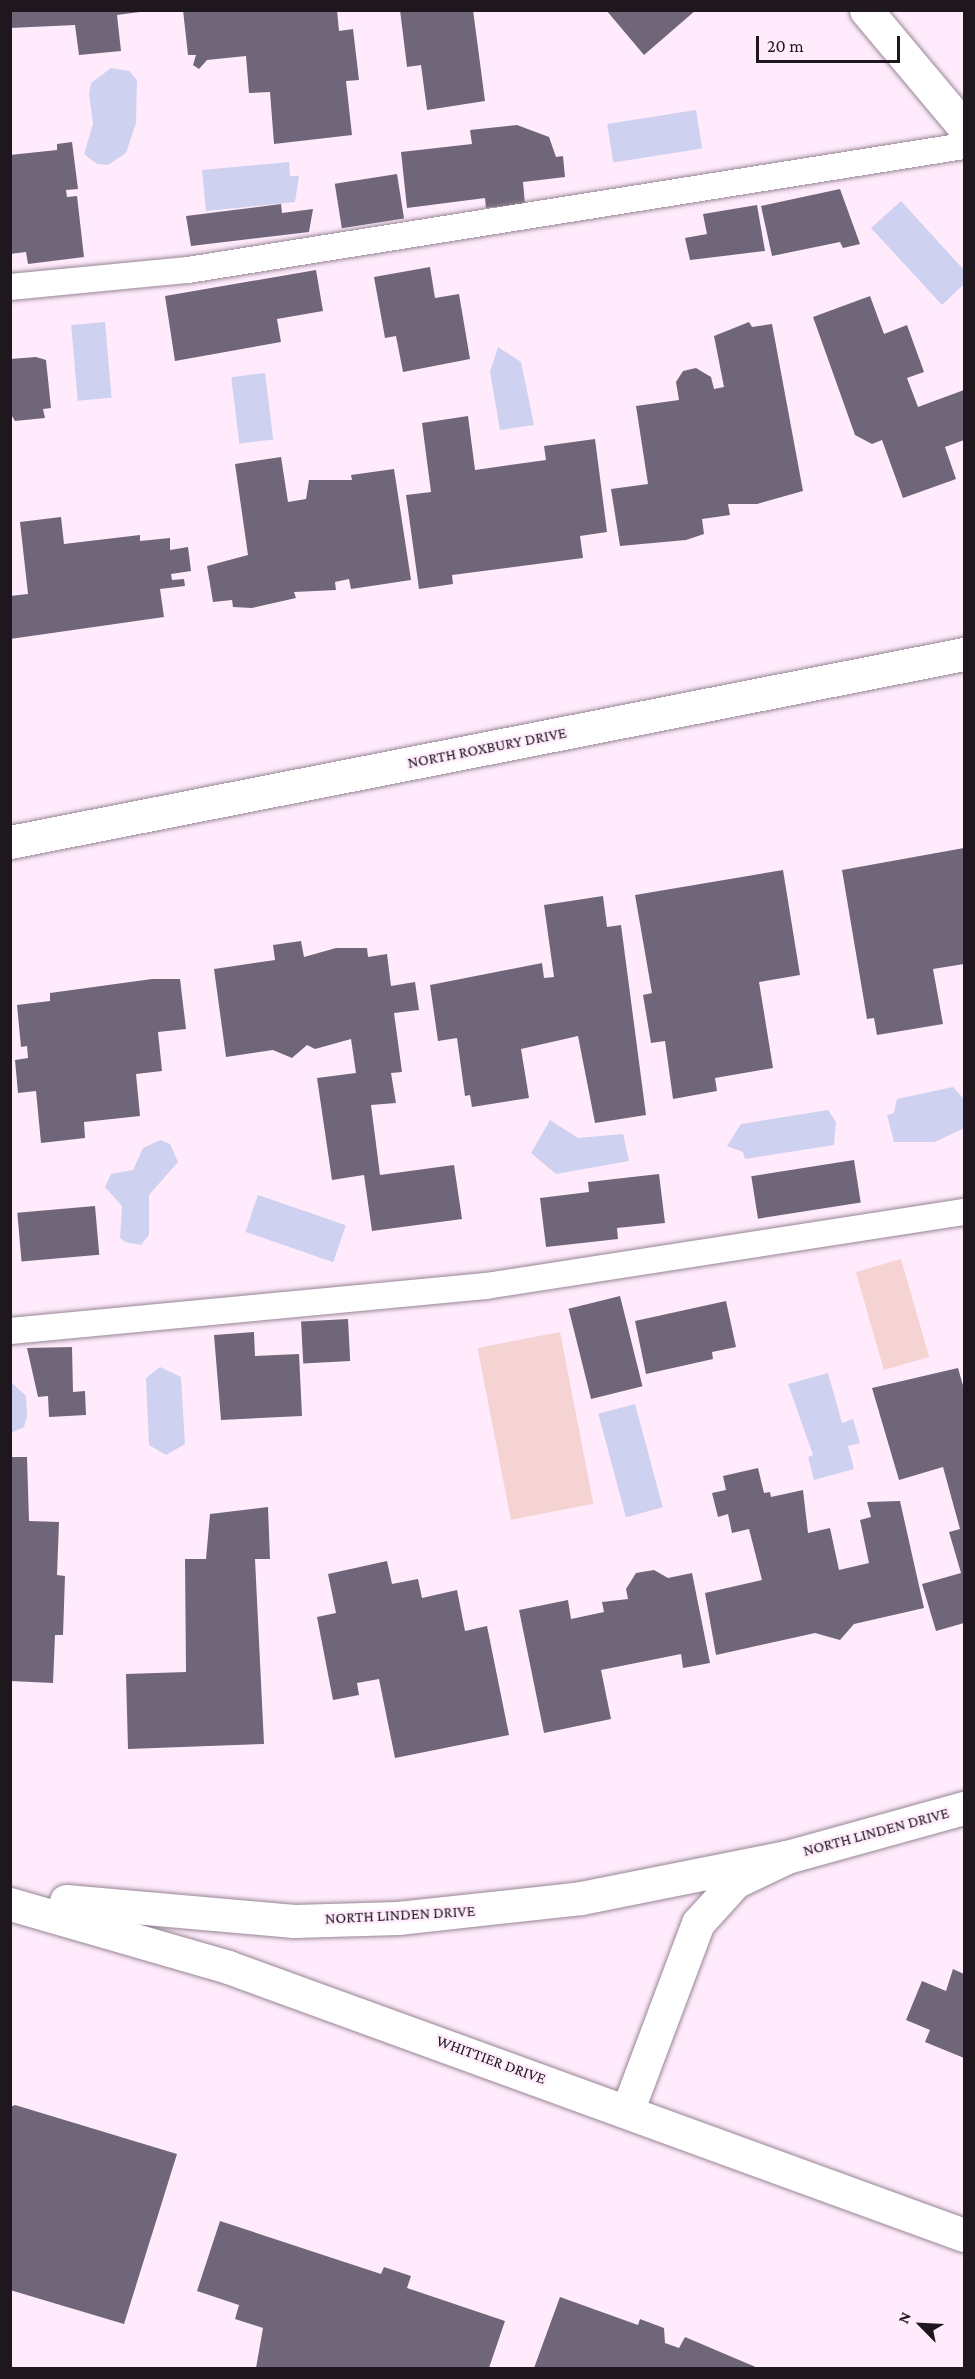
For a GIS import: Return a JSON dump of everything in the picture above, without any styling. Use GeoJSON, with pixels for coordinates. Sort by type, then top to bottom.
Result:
{"type":"FeatureCollection","features":[{"type":"Feature","properties":{"kind":"street"},"geometry":{"type":"LineString","coordinates":[[866,10],[964,127]]}},
{"type":"Feature","properties":{"kind":"street","name":"NORTH ROXBURY DRIVE"},"geometry":{"type":"LineString","coordinates":[[10,843],[964,654]]}},
{"type":"Feature","properties":{"kind":"street","name":"NORTH LINDEN DRIVE"},"geometry":{"type":"LineString","coordinates":[[10,1895],[181,1915],[398,1918],[581,1898],[787,1857],[964,1808]]}},
{"type":"Feature","properties":{"kind":"street","name":"NORTH LINDEN DRIVE"},"geometry":{"type":"LineString","coordinates":[[628,2109],[698,1923],[735,1882],[787,1857]]}},
{"type":"Feature","properties":{"kind":"street","name":"WHITTIER DRIVE"},"geometry":{"type":"LineString","coordinates":[[10,1904],[228,1967],[628,2109],[964,2235]]}},
{"type":"Feature","properties":{"kind":"lane"},"geometry":{"type":"LineString","coordinates":[[10,287],[188,270],[964,147]]}},
{"type":"Feature","properties":{"kind":"lane"},"geometry":{"type":"LineString","coordinates":[[10,1331],[486,1286],[964,1212]]}},
{"type":"Feature","properties":{"kind":"shaded area"},"geometry":{"type":"Polygon","coordinates":[[[901,1259],[929,1357],[884,1370],[856,1272],[901,1259]]]}},
{"type":"Feature","properties":{"kind":"shaded area"},"geometry":{"type":"Polygon","coordinates":[[[560,1332],[593,1504],[511,1520],[478,1348],[560,1332]]]}},
{"type":"Feature","properties":{"kind":"water"},"geometry":{"type":"Polygon","coordinates":[[[111,68],[129,71],[137,80],[136,123],[126,153],[108,165],[97,164],[84,154],[93,124],[89,94],[91,83],[111,68]]]}},
{"type":"Feature","properties":{"kind":"water"},"geometry":{"type":"Polygon","coordinates":[[[696,110],[702,149],[613,163],[607,124],[696,110]]]}},
{"type":"Feature","properties":{"kind":"water"},"geometry":{"type":"Polygon","coordinates":[[[289,162],[290,176],[299,176],[295,202],[206,211],[202,170],[289,162]]]}},
{"type":"Feature","properties":{"kind":"water"},"geometry":{"type":"Polygon","coordinates":[[[901,201],[964,270],[964,284],[942,305],[871,228],[901,201]]]}},
{"type":"Feature","properties":{"kind":"water"},"geometry":{"type":"Polygon","coordinates":[[[105,322],[112,398],[78,401],[71,325],[105,322]]]}},
{"type":"Feature","properties":{"kind":"water"},"geometry":{"type":"Polygon","coordinates":[[[498,347],[521,362],[534,425],[500,430],[490,372],[498,347]]]}},
{"type":"Feature","properties":{"kind":"water"},"geometry":{"type":"Polygon","coordinates":[[[265,373],[273,440],[239,444],[231,377],[265,373]]]}},
{"type":"Feature","properties":{"kind":"water"},"geometry":{"type":"Polygon","coordinates":[[[953,1087],[964,1099],[964,1128],[935,1142],[894,1142],[887,1115],[894,1113],[897,1099],[953,1087]]]}},
{"type":"Feature","properties":{"kind":"water"},"geometry":{"type":"Polygon","coordinates":[[[828,1110],[836,1122],[834,1145],[745,1159],[743,1152],[727,1146],[741,1124],[828,1110]]]}},
{"type":"Feature","properties":{"kind":"water"},"geometry":{"type":"Polygon","coordinates":[[[550,1120],[578,1138],[623,1134],[629,1161],[556,1174],[531,1153],[550,1120]]]}},
{"type":"Feature","properties":{"kind":"water"},"geometry":{"type":"Polygon","coordinates":[[[160,1140],[170,1144],[178,1162],[149,1195],[149,1235],[141,1245],[125,1242],[120,1238],[122,1206],[105,1187],[111,1174],[133,1170],[143,1148],[160,1140]]]}},
{"type":"Feature","properties":{"kind":"water"},"geometry":{"type":"Polygon","coordinates":[[[258,1195],[346,1225],[333,1262],[245,1232],[258,1195]]]}},
{"type":"Feature","properties":{"kind":"water"},"geometry":{"type":"Polygon","coordinates":[[[160,1367],[181,1377],[185,1444],[166,1455],[149,1445],[146,1378],[160,1367]]]}},
{"type":"Feature","properties":{"kind":"water"},"geometry":{"type":"Polygon","coordinates":[[[828,1373],[842,1423],[853,1419],[860,1443],[848,1446],[854,1469],[814,1480],[808,1457],[813,1455],[788,1384],[828,1373]]]}},
{"type":"Feature","properties":{"kind":"water"},"geometry":{"type":"Polygon","coordinates":[[[11,1382],[26,1396],[27,1416],[24,1427],[11,1433],[11,1382]]]}},
{"type":"Feature","properties":{"kind":"water"},"geometry":{"type":"Polygon","coordinates":[[[635,1404],[663,1507],[626,1517],[598,1414],[635,1404]]]}},
{"type":"Feature","properties":{"kind":"building"},"geometry":{"type":"Polygon","coordinates":[[[10,10],[139,10],[140,12],[117,15],[121,51],[79,55],[75,25],[10,28],[10,10]]]}},
{"type":"Feature","properties":{"kind":"building"},"geometry":{"type":"Polygon","coordinates":[[[183,10],[337,10],[339,31],[353,29],[359,80],[346,81],[352,135],[274,144],[270,92],[249,93],[246,56],[207,60],[199,69],[193,65],[196,55],[188,55],[183,10]]]}},
{"type":"Feature","properties":{"kind":"building"},"geometry":{"type":"Polygon","coordinates":[[[400,10],[473,10],[485,101],[427,110],[421,65],[407,67],[400,10]]]}},
{"type":"Feature","properties":{"kind":"building"},"geometry":{"type":"Polygon","coordinates":[[[606,10],[696,10],[644,55],[606,10]]]}},
{"type":"Feature","properties":{"kind":"building"},"geometry":{"type":"Polygon","coordinates":[[[517,125],[549,137],[556,157],[563,156],[565,177],[523,182],[525,204],[486,208],[485,198],[407,208],[401,152],[472,144],[470,130],[517,125]]]}},
{"type":"Feature","properties":{"kind":"building"},"geometry":{"type":"Polygon","coordinates":[[[72,142],[78,189],[66,190],[67,197],[77,196],[84,257],[28,264],[26,252],[10,254],[10,155],[57,150],[57,144],[72,142]]]}},
{"type":"Feature","properties":{"kind":"building"},"geometry":{"type":"Polygon","coordinates":[[[397,174],[404,218],[342,228],[335,184],[397,174]]]}},
{"type":"Feature","properties":{"kind":"building"},"geometry":{"type":"Polygon","coordinates":[[[840,189],[860,244],[843,248],[840,242],[772,256],[761,206],[840,189]]]}},
{"type":"Feature","properties":{"kind":"building"},"geometry":{"type":"Polygon","coordinates":[[[281,204],[282,213],[313,209],[309,232],[191,246],[186,216],[281,204]]]}},
{"type":"Feature","properties":{"kind":"building"},"geometry":{"type":"Polygon","coordinates":[[[757,205],[765,251],[690,260],[685,238],[707,234],[703,214],[757,205]]]}},
{"type":"Feature","properties":{"kind":"building"},"geometry":{"type":"Polygon","coordinates":[[[430,267],[435,298],[459,294],[470,359],[403,372],[396,336],[385,338],[374,277],[430,267]]]}},
{"type":"Feature","properties":{"kind":"building"},"geometry":{"type":"Polygon","coordinates":[[[316,270],[323,311],[277,319],[281,342],[175,361],[165,296],[316,270]]]}},
{"type":"Feature","properties":{"kind":"building"},"geometry":{"type":"Polygon","coordinates":[[[870,296],[884,334],[907,325],[924,372],[907,378],[918,407],[964,390],[964,440],[945,447],[956,479],[903,498],[882,440],[872,444],[855,435],[813,317],[870,296]]]}},
{"type":"Feature","properties":{"kind":"building"},"geometry":{"type":"Polygon","coordinates":[[[749,322],[752,327],[772,324],[803,491],[757,504],[728,504],[730,515],[702,519],[704,534],[686,540],[620,546],[611,489],[648,484],[636,406],[679,400],[676,382],[683,371],[696,368],[711,377],[714,389],[724,387],[714,336],[749,322]]]}},
{"type":"Feature","properties":{"kind":"building"},"geometry":{"type":"Polygon","coordinates":[[[36,357],[46,360],[51,408],[43,409],[45,418],[15,421],[10,413],[10,359],[36,357]]]}},
{"type":"Feature","properties":{"kind":"building"},"geometry":{"type":"Polygon","coordinates":[[[468,416],[475,470],[546,460],[544,446],[595,439],[607,532],[580,536],[583,558],[452,575],[453,584],[419,589],[406,495],[431,492],[422,423],[468,416]]]}},
{"type":"Feature","properties":{"kind":"building"},"geometry":{"type":"Polygon","coordinates":[[[281,457],[288,502],[306,499],[309,480],[352,480],[351,475],[394,469],[411,580],[351,589],[349,579],[335,582],[336,590],[294,592],[296,598],[252,608],[233,607],[232,600],[213,602],[207,566],[248,555],[235,464],[281,457]]]}},
{"type":"Feature","properties":{"kind":"building"},"geometry":{"type":"Polygon","coordinates":[[[61,517],[64,544],[140,535],[140,541],[170,538],[170,550],[188,547],[191,571],[171,574],[172,580],[184,579],[185,586],[160,589],[164,617],[10,639],[10,596],[28,594],[20,522],[61,517]]]}},
{"type":"Feature","properties":{"kind":"building"},"geometry":{"type":"Polygon","coordinates":[[[964,848],[964,964],[933,969],[943,1024],[877,1035],[874,1018],[867,1019],[842,870],[964,848]]]}},
{"type":"Feature","properties":{"kind":"building"},"geometry":{"type":"Polygon","coordinates":[[[783,870],[800,975],[759,982],[773,1068],[715,1078],[717,1091],[673,1099],[665,1041],[651,1043],[643,995],[652,993],[635,895],[783,870]]]}},
{"type":"Feature","properties":{"kind":"building"},"geometry":{"type":"Polygon","coordinates":[[[603,896],[607,927],[621,925],[646,1115],[595,1123],[578,1036],[521,1049],[529,1098],[472,1107],[470,1095],[465,1096],[457,1038],[438,1041],[430,985],[542,963],[544,978],[554,977],[544,905],[603,896]]]}},
{"type":"Feature","properties":{"kind":"building"},"geometry":{"type":"Polygon","coordinates":[[[301,941],[304,957],[336,948],[367,948],[368,957],[387,954],[391,986],[415,982],[419,1010],[394,1013],[402,1072],[391,1073],[396,1103],[371,1105],[380,1175],[454,1165],[462,1219],[372,1231],[364,1175],[332,1180],[317,1078],[356,1073],[351,1039],[315,1049],[307,1045],[292,1058],[273,1050],[226,1057],[214,969],[275,960],[273,945],[301,941]]]}},
{"type":"Feature","properties":{"kind":"building"},"geometry":{"type":"Polygon","coordinates":[[[152,979],[180,979],[186,1029],[158,1032],[162,1071],[136,1074],[140,1116],[84,1122],[85,1138],[41,1143],[36,1091],[18,1093],[15,1060],[28,1058],[27,1046],[21,1047],[17,1005],[50,1001],[50,993],[152,979]]]}},
{"type":"Feature","properties":{"kind":"building"},"geometry":{"type":"Polygon","coordinates":[[[854,1160],[861,1202],[758,1219],[751,1176],[854,1160]]]}},
{"type":"Feature","properties":{"kind":"building"},"geometry":{"type":"Polygon","coordinates":[[[659,1174],[665,1223],[617,1228],[618,1239],[546,1247],[540,1198],[589,1192],[588,1182],[659,1174]]]}},
{"type":"Feature","properties":{"kind":"building"},"geometry":{"type":"Polygon","coordinates":[[[95,1206],[99,1255],[22,1262],[17,1213],[95,1206]]]}},
{"type":"Feature","properties":{"kind":"building"},"geometry":{"type":"Polygon","coordinates":[[[620,1296],[642,1386],[591,1399],[569,1309],[620,1296]]]}},
{"type":"Feature","properties":{"kind":"building"},"geometry":{"type":"Polygon","coordinates":[[[726,1301],[736,1347],[712,1352],[713,1359],[646,1374],[635,1321],[726,1301]]]}},
{"type":"Feature","properties":{"kind":"building"},"geometry":{"type":"Polygon","coordinates":[[[348,1319],[350,1361],[303,1363],[301,1321],[348,1319]]]}},
{"type":"Feature","properties":{"kind":"building"},"geometry":{"type":"Polygon","coordinates":[[[254,1332],[255,1356],[299,1354],[302,1416],[221,1420],[214,1335],[254,1332]]]}},
{"type":"Feature","properties":{"kind":"building"},"geometry":{"type":"Polygon","coordinates":[[[72,1347],[73,1392],[85,1391],[86,1415],[49,1417],[48,1396],[38,1397],[27,1348],[72,1347]]]}},
{"type":"Feature","properties":{"kind":"building"},"geometry":{"type":"Polygon","coordinates":[[[958,1368],[964,1389],[964,1623],[936,1631],[922,1584],[961,1573],[949,1532],[960,1529],[943,1467],[899,1480],[872,1388],[958,1368]]]}},
{"type":"Feature","properties":{"kind":"building"},"geometry":{"type":"Polygon","coordinates":[[[10,1457],[27,1457],[29,1521],[59,1522],[57,1575],[65,1576],[63,1635],[55,1635],[53,1683],[10,1681],[10,1457]]]}},
{"type":"Feature","properties":{"kind":"building"},"geometry":{"type":"Polygon","coordinates":[[[758,1468],[764,1493],[770,1492],[771,1497],[803,1490],[808,1533],[830,1528],[839,1570],[869,1563],[860,1520],[871,1517],[867,1502],[900,1501],[924,1608],[854,1624],[840,1640],[815,1633],[716,1655],[705,1593],[762,1580],[749,1529],[732,1533],[728,1514],[718,1517],[712,1493],[726,1490],[723,1476],[758,1468]]]}},
{"type":"Feature","properties":{"kind":"building"},"geometry":{"type":"Polygon","coordinates":[[[268,1507],[270,1559],[255,1559],[264,1744],[128,1749],[126,1674],[186,1672],[185,1559],[206,1559],[210,1514],[268,1507]]]}},
{"type":"Feature","properties":{"kind":"building"},"geometry":{"type":"Polygon","coordinates":[[[387,1561],[392,1584],[418,1579],[422,1598],[457,1590],[465,1631],[487,1626],[509,1735],[395,1758],[379,1679],[357,1683],[359,1695],[333,1700],[317,1617],[336,1613],[328,1574],[387,1561]]]}},
{"type":"Feature","properties":{"kind":"building"},"geometry":{"type":"Polygon","coordinates":[[[654,1570],[668,1578],[692,1573],[710,1663],[683,1668],[681,1654],[601,1670],[611,1719],[544,1733],[519,1610],[568,1600],[571,1619],[604,1612],[602,1602],[628,1599],[626,1589],[636,1573],[654,1570]]]}},
{"type":"Feature","properties":{"kind":"building"},"geometry":{"type":"Polygon","coordinates":[[[953,1969],[964,1974],[964,2058],[925,2042],[930,2030],[906,2020],[922,1981],[946,1991],[953,1969]]]}},
{"type":"Feature","properties":{"kind":"building"},"geometry":{"type":"Polygon","coordinates":[[[15,2105],[177,2154],[124,2324],[10,2290],[10,2107],[15,2105]]]}},
{"type":"Feature","properties":{"kind":"building"},"geometry":{"type":"Polygon","coordinates":[[[220,2221],[381,2274],[384,2267],[411,2276],[407,2288],[505,2321],[489,2368],[256,2368],[263,2328],[235,2319],[239,2305],[197,2291],[220,2221]]]}},
{"type":"Feature","properties":{"kind":"building"},"geometry":{"type":"Polygon","coordinates":[[[560,2297],[638,2325],[640,2319],[664,2328],[665,2343],[679,2348],[685,2337],[758,2368],[534,2368],[560,2297]]]}}]}
